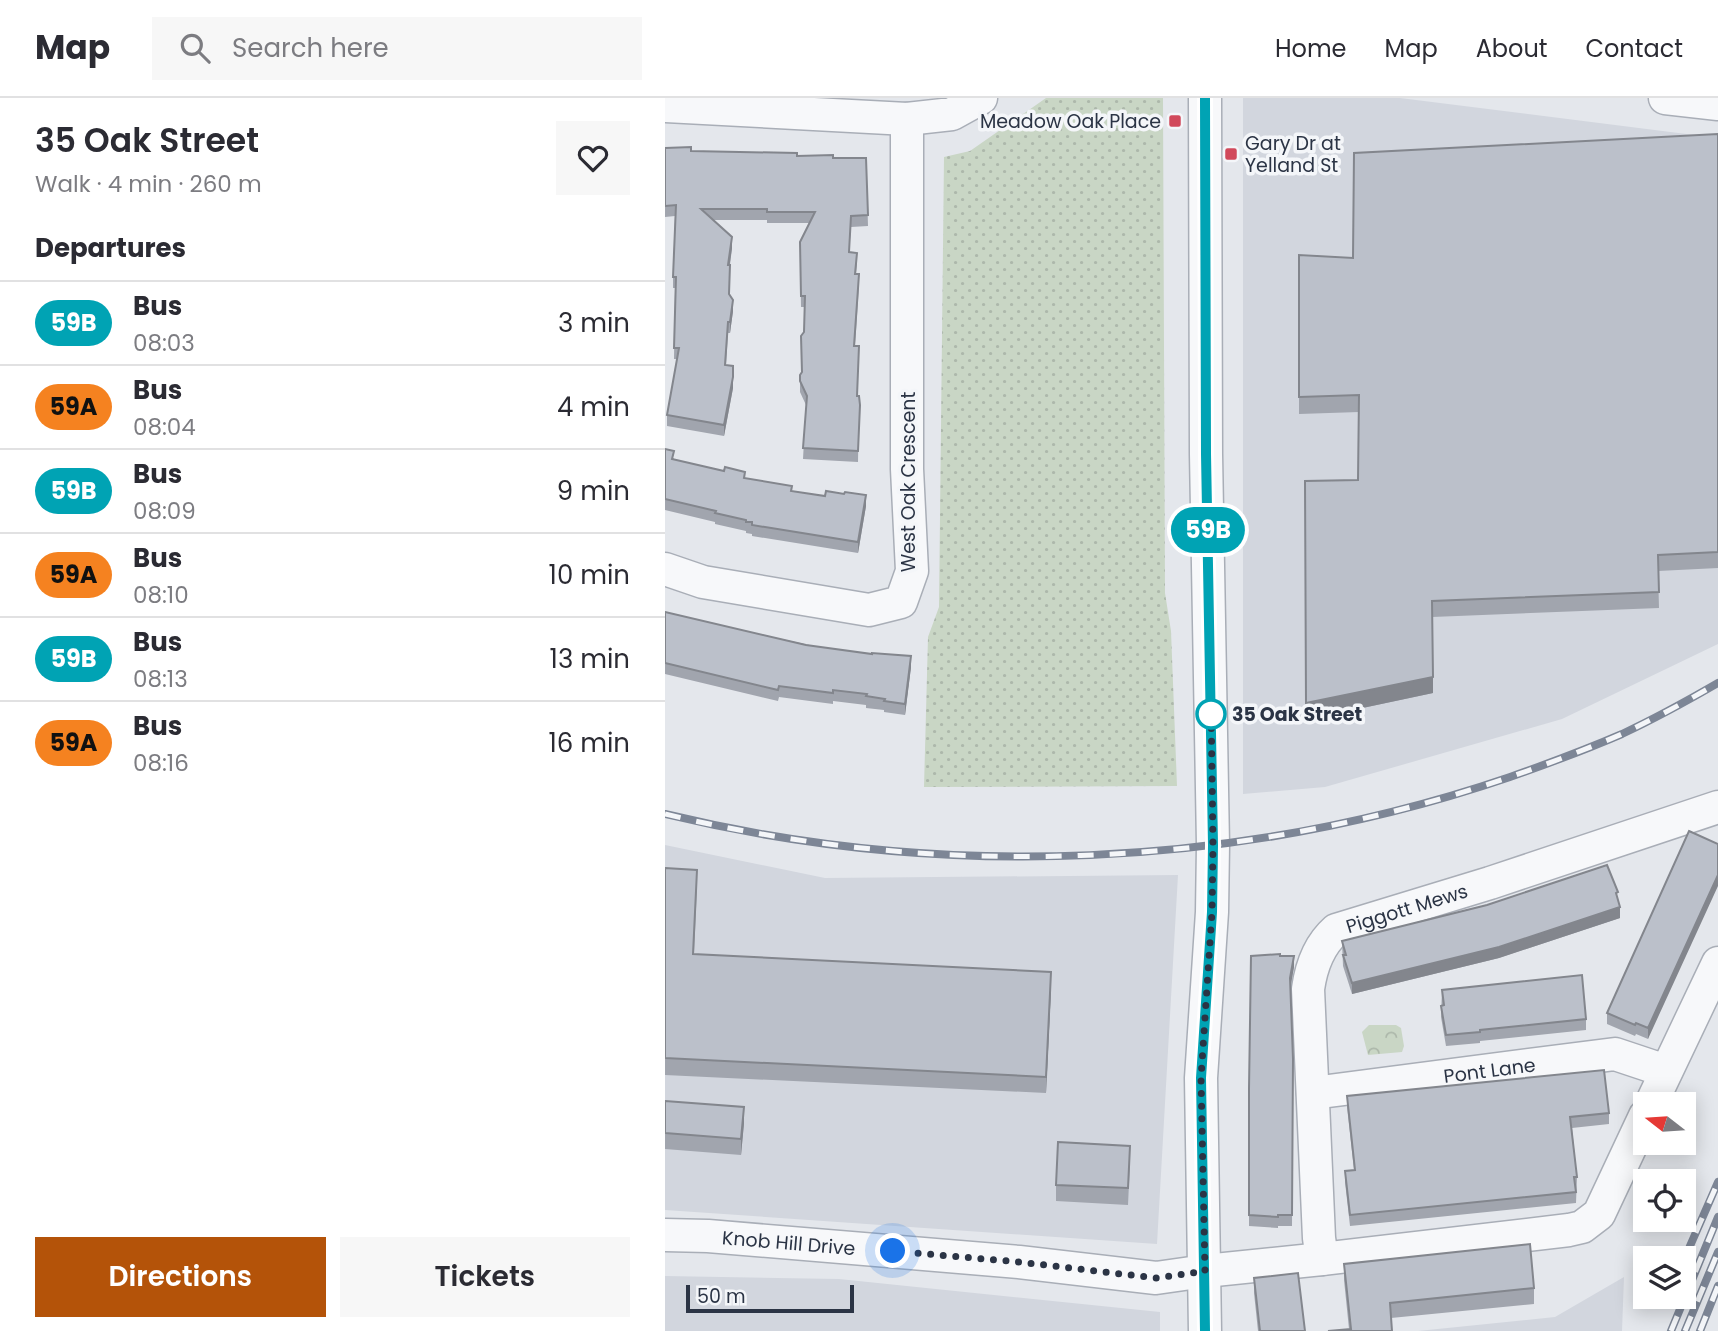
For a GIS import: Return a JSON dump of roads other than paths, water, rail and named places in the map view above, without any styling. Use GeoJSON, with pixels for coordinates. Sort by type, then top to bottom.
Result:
{"type":"FeatureCollection","features":[{"type":"Feature","properties":{"kind":"street"},"geometry":{"type":"LineString","coordinates":[[665,106],[907,119],[952,114],[981,98]]}},
{"type":"Feature","properties":{"kind":"street"},"geometry":{"type":"LineString","coordinates":[[1205,98],[1206,454],[1213,845],[1212,912],[1201,1078],[1205,1331]]}},
{"type":"Feature","properties":{"kind":"street"},"geometry":{"type":"LineString","coordinates":[[1665,98],[1718,104]]}},
{"type":"Feature","properties":{"kind":"street","name":"West Oak Crescent"},"geometry":{"type":"LineString","coordinates":[[665,569],[703,582],[869,610],[901,602],[912,571],[907,455],[907,119]]}},
{"type":"Feature","properties":{"kind":"street","name":"Piggott Mews"},"geometry":{"type":"LineString","coordinates":[[1322,1259],[1308,989],[1310,975],[1325,940],[1336,930],[1490,883],[1718,807]]}},
{"type":"Feature","properties":{"kind":"street"},"geometry":{"type":"LineString","coordinates":[[1656,1092],[1718,963]]}},
{"type":"Feature","properties":{"kind":"street","name":"Pont Lane"},"geometry":{"type":"LineString","coordinates":[[1313,1093],[1615,1054],[1666,1071]]}},
{"type":"Feature","properties":{"kind":"street"},"geometry":{"type":"LineString","coordinates":[[1205,1271],[1582,1227],[1599,1214],[1633,1142]]}},
{"type":"Feature","properties":{"kind":"street","name":"Knob Hill Drive"},"geometry":{"type":"LineString","coordinates":[[665,1235],[717,1236],[1019,1262],[1156,1278],[1205,1271]]}},
{"type":"Feature","properties":{"kind":"railway"},"geometry":{"type":"LineString","coordinates":[[665,814],[770,835],[876,849],[983,856],[1090,855],[1197,847],[1303,831],[1408,808],[1510,777],[1622,734],[1718,683]]}},
{"type":"Feature","properties":{"kind":"railway"},"geometry":{"type":"LineString","coordinates":[[1690,1246],[1718,1182]]}},
{"type":"Feature","properties":{"kind":"railway"},"geometry":{"type":"LineString","coordinates":[[1671,1331],[1718,1217]]}},
{"type":"Feature","properties":{"kind":"railway"},"geometry":{"type":"LineString","coordinates":[[1685,1331],[1718,1252]]}},
{"type":"Feature","properties":{"kind":"railway"},"geometry":{"type":"LineString","coordinates":[[1700,1331],[1718,1286]]}},
{"type":"Feature","properties":{"kind":"place","name":"Meadow Oak Place"},"geometry":{"type":"Point","coordinates":[1175,121]}},
{"type":"Feature","properties":{"kind":"place","name":"Gary Dr at Yelland St"},"geometry":{"type":"Point","coordinates":[1231,154]}},
{"type":"Feature","properties":{"kind":"place","name":"35 Oak Street"},"geometry":{"type":"Point","coordinates":[1211,714]}}]}
